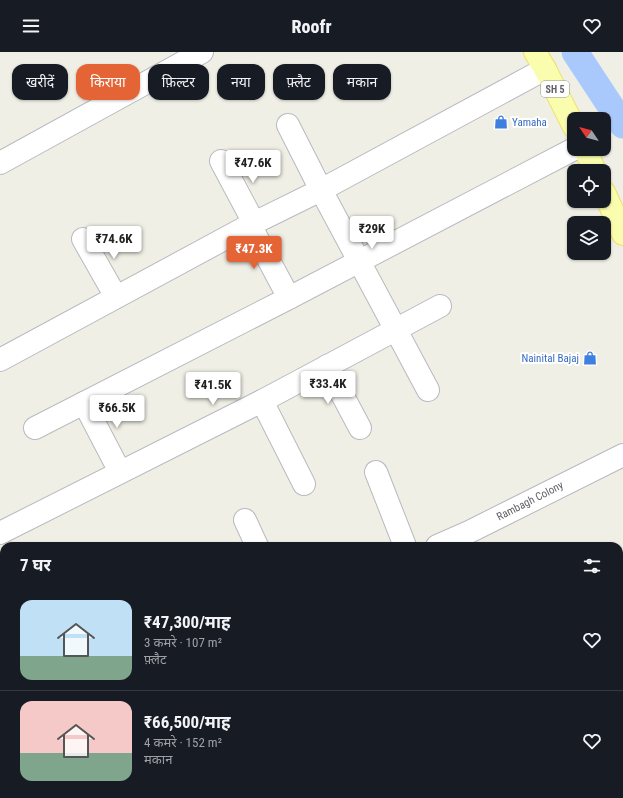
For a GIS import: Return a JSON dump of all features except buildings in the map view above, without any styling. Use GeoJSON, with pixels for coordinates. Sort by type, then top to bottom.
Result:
{"type":"FeatureCollection","features":[{"type":"Feature","properties":{"kind":"main road","name":"SH 5"},"geometry":{"type":"LineString","coordinates":[[540,61],[567,113]]}},
{"type":"Feature","properties":{"kind":"main road"},"geometry":{"type":"LineString","coordinates":[[611,207],[623,234]]}},
{"type":"Feature","properties":{"kind":"street"},"geometry":{"type":"LineString","coordinates":[[0,163],[202,52]]}},
{"type":"Feature","properties":{"kind":"street"},"geometry":{"type":"LineString","coordinates":[[0,360],[252,224],[321,190],[540,61]]}},
{"type":"Feature","properties":{"kind":"street"},"geometry":{"type":"LineString","coordinates":[[288,125],[359,262],[428,390]]}},
{"type":"Feature","properties":{"kind":"street"},"geometry":{"type":"LineString","coordinates":[[35,428],[359,262],[567,153]]}},
{"type":"Feature","properties":{"kind":"street"},"geometry":{"type":"LineString","coordinates":[[221,161],[289,298]]}},
{"type":"Feature","properties":{"kind":"street"},"geometry":{"type":"LineString","coordinates":[[83,239],[116,298]]}},
{"type":"Feature","properties":{"kind":"street"},"geometry":{"type":"LineString","coordinates":[[0,533],[262,401],[440,306]]}},
{"type":"Feature","properties":{"kind":"street"},"geometry":{"type":"LineString","coordinates":[[327,366],[360,428]]}},
{"type":"Feature","properties":{"kind":"street"},"geometry":{"type":"LineString","coordinates":[[262,401],[304,484]]}},
{"type":"Feature","properties":{"kind":"street"},"geometry":{"type":"LineString","coordinates":[[84,403],[120,472]]}},
{"type":"Feature","properties":{"kind":"street","name":"Rambagh Colony"},"geometry":{"type":"LineString","coordinates":[[456,542],[471,539],[623,455]]}},
{"type":"Feature","properties":{"kind":"street"},"geometry":{"type":"LineString","coordinates":[[376,472],[403,542]]}},
{"type":"Feature","properties":{"kind":"street"},"geometry":{"type":"LineString","coordinates":[[245,520],[255,542]]}},
{"type":"Feature","properties":{"kind":"waterway"},"geometry":{"type":"LineString","coordinates":[[575,52],[623,125]]}},
{"type":"Feature","properties":{"kind":"place","name":"Yamaha"},"geometry":{"type":"Point","coordinates":[501,122]}},
{"type":"Feature","properties":{"kind":"place","name":"Nainital Bajaj"},"geometry":{"type":"Point","coordinates":[590,358]}}]}
